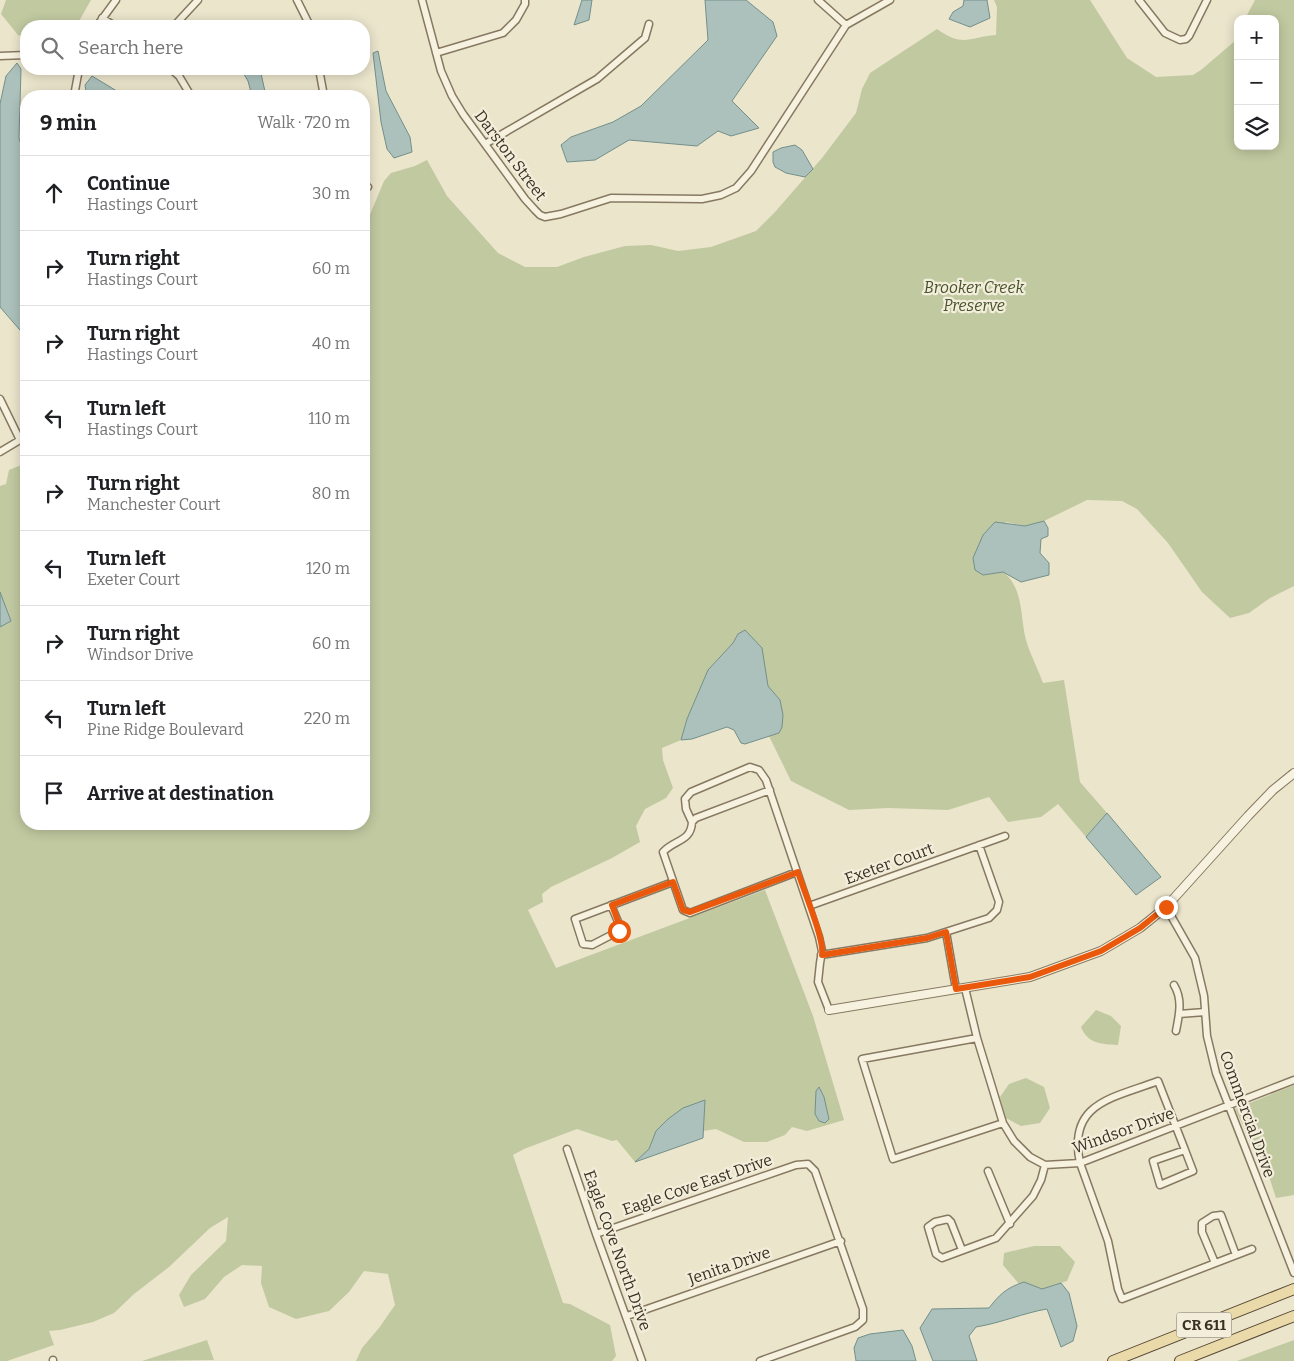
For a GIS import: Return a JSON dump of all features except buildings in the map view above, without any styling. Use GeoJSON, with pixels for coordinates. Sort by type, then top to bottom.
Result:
{"type":"FeatureCollection","features":[{"type":"Feature","properties":{"kind":"main road","name":"CR 611"},"geometry":{"type":"LineString","coordinates":[[1113,1361],[1294,1289]]}},
{"type":"Feature","properties":{"kind":"main road","name":"CR 611"},"geometry":{"type":"LineString","coordinates":[[1180,1361],[1294,1316]]}},
{"type":"Feature","properties":{"kind":"street"},"geometry":{"type":"LineString","coordinates":[[105,20],[102,18],[116,0]]}},
{"type":"Feature","properties":{"kind":"street"},"geometry":{"type":"LineString","coordinates":[[180,20],[198,0]]}},
{"type":"Feature","properties":{"kind":"street"},"geometry":{"type":"LineString","coordinates":[[297,0],[307,20]]}},
{"type":"Feature","properties":{"kind":"street","name":"Darston Street"},"geometry":{"type":"LineString","coordinates":[[422,0],[441,71],[452,96],[463,114],[535,210],[545,217],[561,214],[611,198],[702,199],[721,195],[736,188],[751,171],[846,25],[890,0]]}},
{"type":"Feature","properties":{"kind":"street"},"geometry":{"type":"LineString","coordinates":[[436,53],[503,33],[516,20],[525,4],[525,0]]}},
{"type":"Feature","properties":{"kind":"street"},"geometry":{"type":"LineString","coordinates":[[818,0],[846,25]]}},
{"type":"Feature","properties":{"kind":"street"},"geometry":{"type":"LineString","coordinates":[[1139,0],[1165,33],[1180,40],[1186,39],[1189,36],[1206,0]]}},
{"type":"Feature","properties":{"kind":"street"},"geometry":{"type":"LineString","coordinates":[[485,144],[597,79],[645,38],[649,24]]}},
{"type":"Feature","properties":{"kind":"street"},"geometry":{"type":"LineString","coordinates":[[0,56],[20,55]]}},
{"type":"Feature","properties":{"kind":"street"},"geometry":{"type":"LineString","coordinates":[[75,90],[78,75]]}},
{"type":"Feature","properties":{"kind":"street"},"geometry":{"type":"LineString","coordinates":[[178,75],[187,90]]}},
{"type":"Feature","properties":{"kind":"street"},"geometry":{"type":"LineString","coordinates":[[320,75],[323,90]]}},
{"type":"Feature","properties":{"kind":"street"},"geometry":{"type":"LineString","coordinates":[[0,399],[20,440],[0,452]]}},
{"type":"Feature","properties":{"kind":"street"},"geometry":{"type":"LineString","coordinates":[[798,872],[690,912],[683,910],[664,852],[670,845],[689,836],[692,822],[684,799],[691,792],[750,767],[759,770],[770,790],[798,872],[809,906],[820,937],[822,955],[818,982],[829,1010],[1030,977],[1101,951],[1140,928],[1166,907],[1248,816],[1273,790],[1294,772]]}},
{"type":"Feature","properties":{"kind":"street"},"geometry":{"type":"LineString","coordinates":[[692,822],[696,818],[770,790]]}},
{"type":"Feature","properties":{"kind":"street","name":"Exeter Court"},"geometry":{"type":"LineString","coordinates":[[809,906],[1005,836]]}},
{"type":"Feature","properties":{"kind":"street"},"geometry":{"type":"LineString","coordinates":[[822,955],[927,938],[989,918],[997,910],[999,902],[979,846]]}},
{"type":"Feature","properties":{"kind":"street"},"geometry":{"type":"LineString","coordinates":[[612,905],[619,924],[619,931],[592,945],[583,944],[575,919],[612,905],[673,882]]}},
{"type":"Feature","properties":{"kind":"street","name":"Commercial Drive"},"geometry":{"type":"LineString","coordinates":[[1166,907],[1195,958],[1204,996],[1207,1036],[1216,1073],[1294,1273]]}},
{"type":"Feature","properties":{"kind":"street"},"geometry":{"type":"LineString","coordinates":[[946,932],[956,989]]}},
{"type":"Feature","properties":{"kind":"street"},"geometry":{"type":"LineString","coordinates":[[1174,985],[1179,995],[1179,1014],[1176,1031]]}},
{"type":"Feature","properties":{"kind":"street"},"geometry":{"type":"LineString","coordinates":[[962,1250],[948,1219],[935,1222],[928,1227],[936,1254],[942,1258],[996,1238],[1033,1196],[1041,1180],[1045,1164],[1030,1157],[1014,1141],[1003,1123],[977,1038],[965,988]]}},
{"type":"Feature","properties":{"kind":"street"},"geometry":{"type":"LineString","coordinates":[[1179,1014],[1205,1012]]}},
{"type":"Feature","properties":{"kind":"street"},"geometry":{"type":"LineString","coordinates":[[977,1038],[862,1059],[893,1159],[1003,1123]]}},
{"type":"Feature","properties":{"kind":"street","name":"Windsor Drive"},"geometry":{"type":"LineString","coordinates":[[1045,1164],[1080,1163],[1294,1080]]}},
{"type":"Feature","properties":{"kind":"street"},"geometry":{"type":"LineString","coordinates":[[1185,1150],[1152,1161],[1160,1185],[1193,1171],[1176,1125],[1158,1081],[1103,1102],[1092,1108],[1083,1120],[1078,1138],[1077,1152],[1108,1241],[1118,1289],[1122,1299],[1252,1249]]}},
{"type":"Feature","properties":{"kind":"street","name":"Eagle Cove North Drive"},"geometry":{"type":"LineString","coordinates":[[568,1149],[596,1234],[642,1361]]}},
{"type":"Feature","properties":{"kind":"street","name":"Eagle Cove East Drive"},"geometry":{"type":"LineString","coordinates":[[596,1234],[796,1165],[808,1164],[816,1170],[841,1241]]}},
{"type":"Feature","properties":{"kind":"street"},"geometry":{"type":"LineString","coordinates":[[988,1171],[1010,1224]]}},
{"type":"Feature","properties":{"kind":"street"},"geometry":{"type":"LineString","coordinates":[[1215,1263],[1202,1232],[1202,1223],[1213,1216],[1221,1215],[1236,1255]]}},
{"type":"Feature","properties":{"kind":"street"},"geometry":{"type":"LineString","coordinates":[[760,1361],[855,1327],[863,1320],[863,1309],[841,1241]]}},
{"type":"Feature","properties":{"kind":"street","name":"Jenita Drive"},"geometry":{"type":"LineString","coordinates":[[627,1316],[841,1241]]}},
{"type":"Feature","properties":{"kind":"green space"},"geometry":{"type":"Polygon","coordinates":[[[6,0],[91,0],[80,20],[20,20],[20,36],[1,14],[6,0]]]}},
{"type":"Feature","properties":{"kind":"green space","name":"Brooker Creek Preserve"},"geometry":{"type":"Polygon","coordinates":[[[994,0],[1090,0],[1127,58],[1156,77],[1193,75],[1234,42],[1234,150],[1279,150],[1279,15],[1247,15],[1255,0],[1294,0],[1294,586],[1270,598],[1249,613],[1230,618],[1202,592],[1168,543],[1137,509],[1122,501],[1087,500],[1044,521],[1025,526],[1006,522],[975,570],[983,575],[1003,572],[1010,579],[1018,594],[1024,631],[1043,683],[1064,680],[1080,782],[1107,813],[1086,837],[1058,804],[1041,817],[1008,822],[989,797],[948,810],[888,808],[849,810],[791,781],[769,736],[779,733],[780,700],[768,686],[764,671],[738,634],[733,643],[708,670],[687,719],[681,740],[662,748],[663,760],[673,788],[666,798],[645,809],[636,826],[640,842],[612,858],[551,887],[542,894],[543,902],[528,910],[556,968],[765,890],[813,1016],[844,1120],[807,1131],[792,1127],[785,1135],[767,1142],[744,1142],[716,1129],[703,1131],[705,1101],[656,1131],[649,1149],[635,1162],[617,1140],[612,1141],[577,1129],[513,1155],[563,1303],[570,1304],[610,1325],[616,1356],[612,1361],[356,1361],[362,1348],[395,1305],[388,1274],[364,1271],[349,1292],[329,1311],[296,1319],[269,1307],[261,1283],[262,1266],[242,1265],[224,1277],[205,1299],[184,1307],[179,1295],[191,1275],[226,1241],[228,1217],[210,1228],[169,1267],[134,1294],[114,1313],[93,1322],[49,1331],[54,1345],[7,1361],[0,1361],[0,627],[11,621],[0,592],[0,486],[6,484],[9,470],[20,465],[20,830],[370,830],[370,215],[384,181],[391,173],[415,166],[427,160],[447,196],[498,253],[525,267],[557,267],[584,257],[625,246],[651,245],[678,251],[711,247],[756,231],[775,212],[822,158],[856,113],[862,89],[870,73],[937,29],[946,35],[960,40],[996,35],[997,7],[994,0]]]}},
{"type":"Feature","properties":{"kind":"green space"},"geometry":{"type":"Polygon","coordinates":[[[1096,1010],[1111,1016],[1121,1026],[1118,1045],[1096,1042],[1084,1033],[1081,1027],[1096,1010]]]}},
{"type":"Feature","properties":{"kind":"green space"},"geometry":{"type":"Polygon","coordinates":[[[1026,1078],[1044,1087],[1050,1108],[1040,1123],[1021,1126],[1006,1118],[1000,1097],[1009,1084],[1026,1078]]]}},
{"type":"Feature","properties":{"kind":"green space"},"geometry":{"type":"Polygon","coordinates":[[[1294,1085],[1294,1195],[1276,1198],[1266,1167],[1263,1167],[1235,1109],[1294,1085]]]}},
{"type":"Feature","properties":{"kind":"green space"},"geometry":{"type":"Polygon","coordinates":[[[1034,1246],[1060,1246],[1075,1262],[1067,1281],[1042,1289],[1024,1282],[1019,1284],[1003,1265],[1004,1253],[1034,1246]]]}},
{"type":"Feature","properties":{"kind":"green space"},"geometry":{"type":"Polygon","coordinates":[[[207,1340],[214,1360],[142,1361],[207,1340]]]}},
{"type":"Feature","properties":{"kind":"green space"},"geometry":{"type":"Polygon","coordinates":[[[1294,1340],[1294,1361],[1237,1361],[1294,1340]]]}},
{"type":"Feature","properties":{"kind":"water"},"geometry":{"type":"Polygon","coordinates":[[[582,0],[592,0],[589,20],[574,25],[582,0]]]}},
{"type":"Feature","properties":{"kind":"water"},"geometry":{"type":"Polygon","coordinates":[[[705,0],[746,0],[773,22],[777,36],[732,101],[759,128],[731,136],[718,131],[697,146],[629,140],[595,160],[567,162],[561,145],[571,137],[613,122],[641,106],[708,40],[705,0]]]}},
{"type":"Feature","properties":{"kind":"water"},"geometry":{"type":"Polygon","coordinates":[[[964,0],[987,0],[990,18],[970,27],[949,19],[953,12],[963,6],[964,0]]]}},
{"type":"Feature","properties":{"kind":"water"},"geometry":{"type":"Polygon","coordinates":[[[378,51],[386,91],[410,137],[412,152],[394,158],[387,149],[381,122],[373,53],[378,51]]]}},
{"type":"Feature","properties":{"kind":"water"},"geometry":{"type":"Polygon","coordinates":[[[17,63],[21,75],[19,138],[20,330],[0,307],[0,104],[6,76],[17,63]]]}},
{"type":"Feature","properties":{"kind":"water"},"geometry":{"type":"Polygon","coordinates":[[[244,75],[261,75],[265,90],[250,90],[244,75]]]}},
{"type":"Feature","properties":{"kind":"water"},"geometry":{"type":"Polygon","coordinates":[[[92,76],[115,90],[86,90],[85,85],[92,76]]]}},
{"type":"Feature","properties":{"kind":"water"},"geometry":{"type":"Polygon","coordinates":[[[795,145],[802,150],[813,169],[805,177],[786,173],[775,167],[773,162],[773,152],[795,145]]]}},
{"type":"Feature","properties":{"kind":"water"},"geometry":{"type":"Polygon","coordinates":[[[1044,521],[1048,528],[1048,536],[1041,539],[1040,553],[1049,563],[1049,575],[1021,582],[1003,572],[983,575],[975,570],[973,558],[983,535],[995,522],[1025,526],[1044,521]]]}},
{"type":"Feature","properties":{"kind":"water"},"geometry":{"type":"Polygon","coordinates":[[[0,592],[11,621],[0,627],[0,592]]]}},
{"type":"Feature","properties":{"kind":"water"},"geometry":{"type":"Polygon","coordinates":[[[745,630],[762,648],[768,686],[780,700],[783,715],[782,727],[779,733],[745,744],[741,743],[734,730],[727,727],[692,739],[681,740],[687,719],[708,670],[733,643],[738,634],[745,630]]]}},
{"type":"Feature","properties":{"kind":"water"},"geometry":{"type":"Polygon","coordinates":[[[1107,813],[1161,877],[1136,895],[1086,837],[1107,813]]]}},
{"type":"Feature","properties":{"kind":"water"},"geometry":{"type":"Polygon","coordinates":[[[819,1087],[824,1097],[829,1119],[825,1123],[819,1121],[815,1114],[816,1091],[819,1087]]]}},
{"type":"Feature","properties":{"kind":"water"},"geometry":{"type":"Polygon","coordinates":[[[705,1100],[703,1138],[635,1162],[649,1149],[656,1131],[668,1119],[683,1108],[705,1100]]]}},
{"type":"Feature","properties":{"kind":"water"},"geometry":{"type":"Polygon","coordinates":[[[1024,1282],[1042,1289],[1061,1283],[1069,1293],[1077,1326],[1073,1341],[1061,1347],[1047,1309],[976,1327],[969,1336],[977,1361],[933,1361],[920,1328],[932,1309],[989,1308],[1004,1292],[1024,1282]]]}},
{"type":"Feature","properties":{"kind":"water"},"geometry":{"type":"Polygon","coordinates":[[[903,1330],[912,1346],[916,1361],[856,1361],[854,1348],[858,1338],[870,1334],[903,1330]]]}},
{"type":"Feature","properties":{"kind":"route"},"geometry":{"type":"LineString","coordinates":[[619,931],[619,924],[612,905],[673,882],[683,910],[690,912],[798,872],[820,937],[822,955],[927,938],[946,932],[956,989],[1030,977],[1101,951],[1140,928],[1166,907]]}}]}
